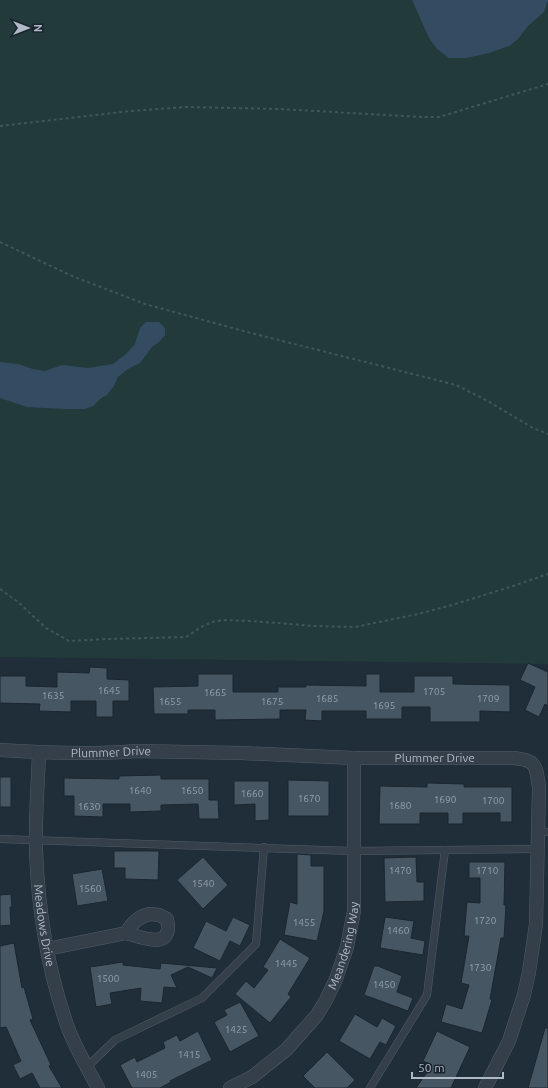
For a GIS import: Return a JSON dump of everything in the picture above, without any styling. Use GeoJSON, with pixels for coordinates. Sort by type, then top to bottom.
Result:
{"type":"FeatureCollection","features":[{"type":"Feature","properties":{"kind":"street","name":"Plummer Drive"},"geometry":{"type":"LineString","coordinates":[[0,750],[39,753],[122,753],[136,751],[241,753],[354,758],[471,757],[525,759],[532,762],[536,768],[543,831],[537,849],[536,924],[524,995],[509,1041],[485,1088]]}},
{"type":"Feature","properties":{"kind":"street","name":"Meadows Drive"},"geometry":{"type":"LineString","coordinates":[[39,753],[36,840],[38,890],[47,949],[60,1002],[69,1030],[98,1088]]}},
{"type":"Feature","properties":{"kind":"street","name":"Meandering Way"},"geometry":{"type":"LineString","coordinates":[[230,1088],[252,1077],[286,1050],[317,1015],[336,979],[347,947],[354,911],[354,758]]}},
{"type":"Feature","properties":{"kind":"street"},"geometry":{"type":"LineString","coordinates":[[47,949],[126,933]]}},
{"type":"Feature","properties":{"kind":"lane"},"geometry":{"type":"LineString","coordinates":[[0,839],[353,851],[537,849]]}},
{"type":"Feature","properties":{"kind":"lane"},"geometry":{"type":"LineString","coordinates":[[86,1066],[115,1040],[202,998],[256,944],[264,848]]}},
{"type":"Feature","properties":{"kind":"lane"},"geometry":{"type":"LineString","coordinates":[[370,1088],[427,994],[445,850]]}},
{"type":"Feature","properties":{"kind":"path"},"geometry":{"type":"LineString","coordinates":[[0,126],[145,109],[186,107],[280,109],[439,117],[548,84]]}},
{"type":"Feature","properties":{"kind":"path"},"geometry":{"type":"LineString","coordinates":[[0,242],[72,276],[145,304],[240,330],[456,385],[486,400],[533,428],[548,434]]}},
{"type":"Feature","properties":{"kind":"path"},"geometry":{"type":"LineString","coordinates":[[0,589],[18,602],[46,628],[69,642],[107,639],[186,637],[203,626],[212,622],[223,620],[355,627],[418,614],[452,605],[548,574]]}},
{"type":"Feature","properties":{"kind":"green space"},"geometry":{"type":"Polygon","coordinates":[[[0,0],[548,0],[548,664],[0,657],[0,0]]]}},
{"type":"Feature","properties":{"kind":"water"},"geometry":{"type":"Polygon","coordinates":[[[412,0],[548,0],[544,12],[528,26],[518,39],[509,46],[489,53],[466,58],[449,58],[437,49],[429,38],[412,0]]]}},
{"type":"Feature","properties":{"kind":"water"},"geometry":{"type":"Polygon","coordinates":[[[146,322],[159,322],[165,328],[165,335],[152,347],[140,363],[128,369],[118,377],[114,386],[107,395],[93,406],[85,409],[27,407],[0,398],[0,362],[18,364],[45,371],[62,365],[88,368],[113,364],[126,354],[135,344],[140,328],[146,322]]]}},
{"type":"Feature","properties":{"kind":"building"},"geometry":{"type":"Polygon","coordinates":[[[528,663],[548,672],[548,706],[545,704],[539,717],[525,710],[535,687],[520,680],[528,663]]]}},
{"type":"Feature","properties":{"kind":"building"},"geometry":{"type":"Polygon","coordinates":[[[90,667],[107,668],[107,679],[129,680],[129,701],[113,701],[113,717],[96,717],[96,701],[71,701],[71,712],[39,711],[40,704],[0,703],[0,676],[26,676],[26,686],[57,687],[57,672],[89,673],[90,667]]]}},
{"type":"Feature","properties":{"kind":"building"},"geometry":{"type":"Polygon","coordinates":[[[198,674],[233,674],[233,692],[278,692],[278,687],[306,687],[306,685],[366,686],[366,674],[380,674],[380,692],[414,692],[414,676],[453,676],[453,684],[510,685],[510,712],[480,711],[480,722],[430,722],[430,707],[402,707],[402,719],[366,719],[366,711],[322,711],[322,721],[305,720],[306,710],[280,710],[280,719],[215,720],[215,710],[188,710],[188,714],[154,714],[153,687],[198,686],[198,674]]]}},
{"type":"Feature","properties":{"kind":"building"},"geometry":{"type":"Polygon","coordinates":[[[161,775],[161,779],[209,779],[209,800],[218,800],[219,819],[199,819],[198,804],[161,805],[161,811],[130,812],[130,804],[103,804],[103,817],[74,816],[74,796],[64,796],[64,778],[119,779],[119,776],[161,775]]]}},
{"type":"Feature","properties":{"kind":"building"},"geometry":{"type":"Polygon","coordinates":[[[0,777],[11,777],[11,807],[0,807],[0,777]]]}},
{"type":"Feature","properties":{"kind":"building"},"geometry":{"type":"Polygon","coordinates":[[[288,780],[329,781],[329,816],[288,816],[288,780]]]}},
{"type":"Feature","properties":{"kind":"building"},"geometry":{"type":"Polygon","coordinates":[[[234,781],[269,781],[269,820],[255,821],[255,804],[234,805],[234,781]]]}},
{"type":"Feature","properties":{"kind":"building"},"geometry":{"type":"Polygon","coordinates":[[[427,783],[464,784],[464,787],[512,787],[512,822],[500,822],[500,813],[463,813],[463,824],[448,824],[448,813],[420,813],[420,824],[379,824],[380,786],[427,787],[427,783]]]}},
{"type":"Feature","properties":{"kind":"building"},"geometry":{"type":"Polygon","coordinates":[[[114,851],[159,851],[158,880],[125,879],[125,868],[114,868],[114,851]]]}},
{"type":"Feature","properties":{"kind":"building"},"geometry":{"type":"Polygon","coordinates":[[[297,854],[311,855],[311,866],[324,866],[324,911],[317,941],[284,935],[290,902],[297,904],[297,854]]]}},
{"type":"Feature","properties":{"kind":"building"},"geometry":{"type":"Polygon","coordinates":[[[203,857],[228,885],[203,909],[177,880],[203,857]]]}},
{"type":"Feature","properties":{"kind":"building"},"geometry":{"type":"Polygon","coordinates":[[[416,857],[417,882],[424,882],[424,901],[385,902],[384,858],[416,857]]]}},
{"type":"Feature","properties":{"kind":"building"},"geometry":{"type":"Polygon","coordinates":[[[469,862],[505,862],[504,905],[506,905],[504,938],[501,938],[490,999],[492,1000],[482,1033],[441,1022],[446,1004],[462,1009],[469,985],[461,983],[469,936],[464,936],[467,902],[480,903],[480,878],[469,878],[469,862]]]}},
{"type":"Feature","properties":{"kind":"building"},"geometry":{"type":"Polygon","coordinates":[[[102,869],[108,901],[77,906],[72,874],[102,869]]]}},
{"type":"Feature","properties":{"kind":"building"},"geometry":{"type":"Polygon","coordinates":[[[11,894],[11,925],[0,926],[0,895],[11,894]]]}},
{"type":"Feature","properties":{"kind":"building"},"geometry":{"type":"Polygon","coordinates":[[[233,917],[250,925],[240,946],[230,941],[220,961],[193,948],[206,921],[226,931],[233,917]]]}},
{"type":"Feature","properties":{"kind":"building"},"geometry":{"type":"Polygon","coordinates":[[[385,917],[414,921],[411,938],[425,941],[423,955],[380,948],[385,917]]]}},
{"type":"Feature","properties":{"kind":"building"},"geometry":{"type":"Polygon","coordinates":[[[280,939],[310,958],[288,994],[291,997],[270,1023],[235,994],[246,981],[254,988],[268,970],[263,967],[280,939]]]}},
{"type":"Feature","properties":{"kind":"building"},"geometry":{"type":"Polygon","coordinates":[[[14,943],[22,988],[24,987],[33,1019],[30,1020],[51,1065],[49,1066],[62,1088],[40,1088],[32,1073],[20,1079],[13,1065],[21,1061],[6,1027],[0,1028],[0,946],[14,943]]]}},
{"type":"Feature","properties":{"kind":"building"},"geometry":{"type":"Polygon","coordinates":[[[123,962],[123,965],[160,969],[161,963],[217,968],[212,978],[188,967],[171,975],[177,988],[164,987],[162,1003],[140,1001],[141,988],[110,993],[112,1004],[96,1007],[90,967],[123,962]]]}},
{"type":"Feature","properties":{"kind":"building"},"geometry":{"type":"Polygon","coordinates":[[[374,966],[378,966],[402,976],[397,992],[413,998],[408,1011],[364,995],[374,966]]]}},
{"type":"Feature","properties":{"kind":"building"},"geometry":{"type":"Polygon","coordinates":[[[240,1002],[259,1036],[230,1052],[214,1022],[227,1015],[224,1010],[240,1002]]]}},
{"type":"Feature","properties":{"kind":"building"},"geometry":{"type":"Polygon","coordinates":[[[355,1014],[377,1027],[382,1018],[396,1026],[386,1045],[380,1042],[370,1059],[339,1041],[355,1014]]]}},
{"type":"Feature","properties":{"kind":"building"},"geometry":{"type":"Polygon","coordinates":[[[545,1028],[548,1028],[548,1088],[528,1088],[545,1028]]]}},
{"type":"Feature","properties":{"kind":"building"},"geometry":{"type":"Polygon","coordinates":[[[198,1031],[212,1060],[170,1081],[171,1082],[160,1088],[132,1088],[120,1065],[135,1057],[137,1062],[165,1048],[163,1042],[177,1035],[180,1041],[198,1031]]]}},
{"type":"Feature","properties":{"kind":"building"},"geometry":{"type":"Polygon","coordinates":[[[437,1031],[470,1047],[451,1088],[416,1088],[432,1065],[423,1061],[437,1031]]]}},
{"type":"Feature","properties":{"kind":"building"},"geometry":{"type":"Polygon","coordinates":[[[327,1052],[355,1080],[347,1088],[315,1088],[303,1076],[327,1052]]]}}]}
